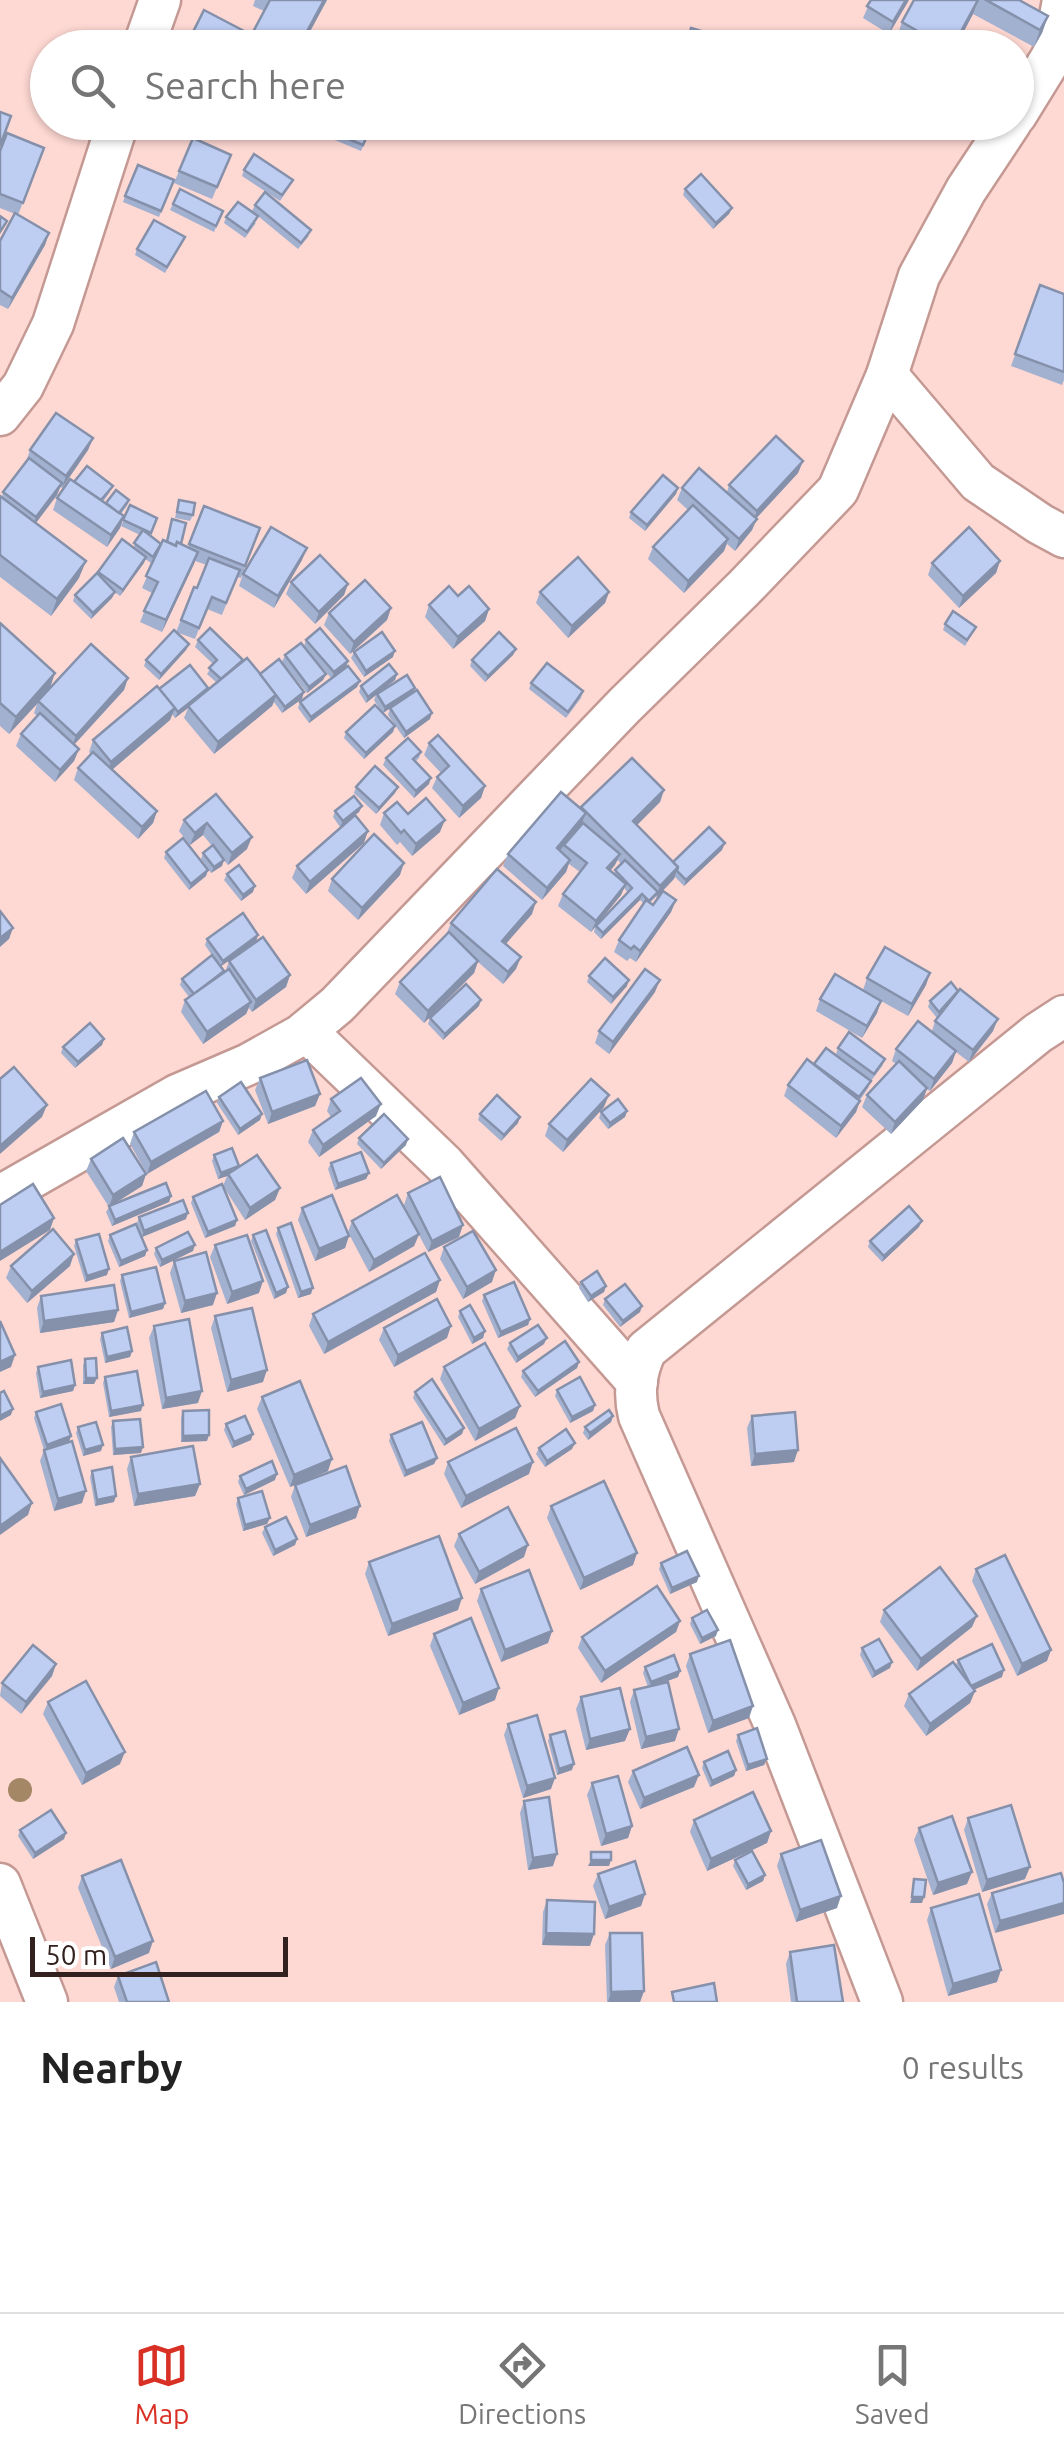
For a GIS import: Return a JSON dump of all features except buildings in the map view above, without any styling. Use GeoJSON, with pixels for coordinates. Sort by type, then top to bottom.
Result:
{"type":"FeatureCollection","features":[{"type":"Feature","properties":{"kind":"street"},"geometry":{"type":"LineString","coordinates":[[149,30],[160,0]]}},
{"type":"Feature","properties":{"kind":"street"},"geometry":{"type":"LineString","coordinates":[[1034,85],[1053,55],[1063,0]]}},
{"type":"Feature","properties":{"kind":"street"},"geometry":{"type":"LineString","coordinates":[[0,415],[23,386],[53,324],[112,140]]}},
{"type":"Feature","properties":{"kind":"street"},"geometry":{"type":"LineString","coordinates":[[0,1196],[178,1095],[249,1064],[306,1031],[337,1004],[838,490],[887,375],[919,276],[966,190],[999,140]]}},
{"type":"Feature","properties":{"kind":"street"},"geometry":{"type":"LineString","coordinates":[[887,375],[978,482],[1064,537]]}},
{"type":"Feature","properties":{"kind":"street"},"geometry":{"type":"LineString","coordinates":[[882,2002],[774,1725],[638,1416],[638,1370],[646,1350],[1064,1016]]}},
{"type":"Feature","properties":{"kind":"street"},"geometry":{"type":"LineString","coordinates":[[306,1031],[444,1164],[636,1382]]}},
{"type":"Feature","properties":{"kind":"street"},"geometry":{"type":"LineString","coordinates":[[0,1884],[47,2002]]}}]}
